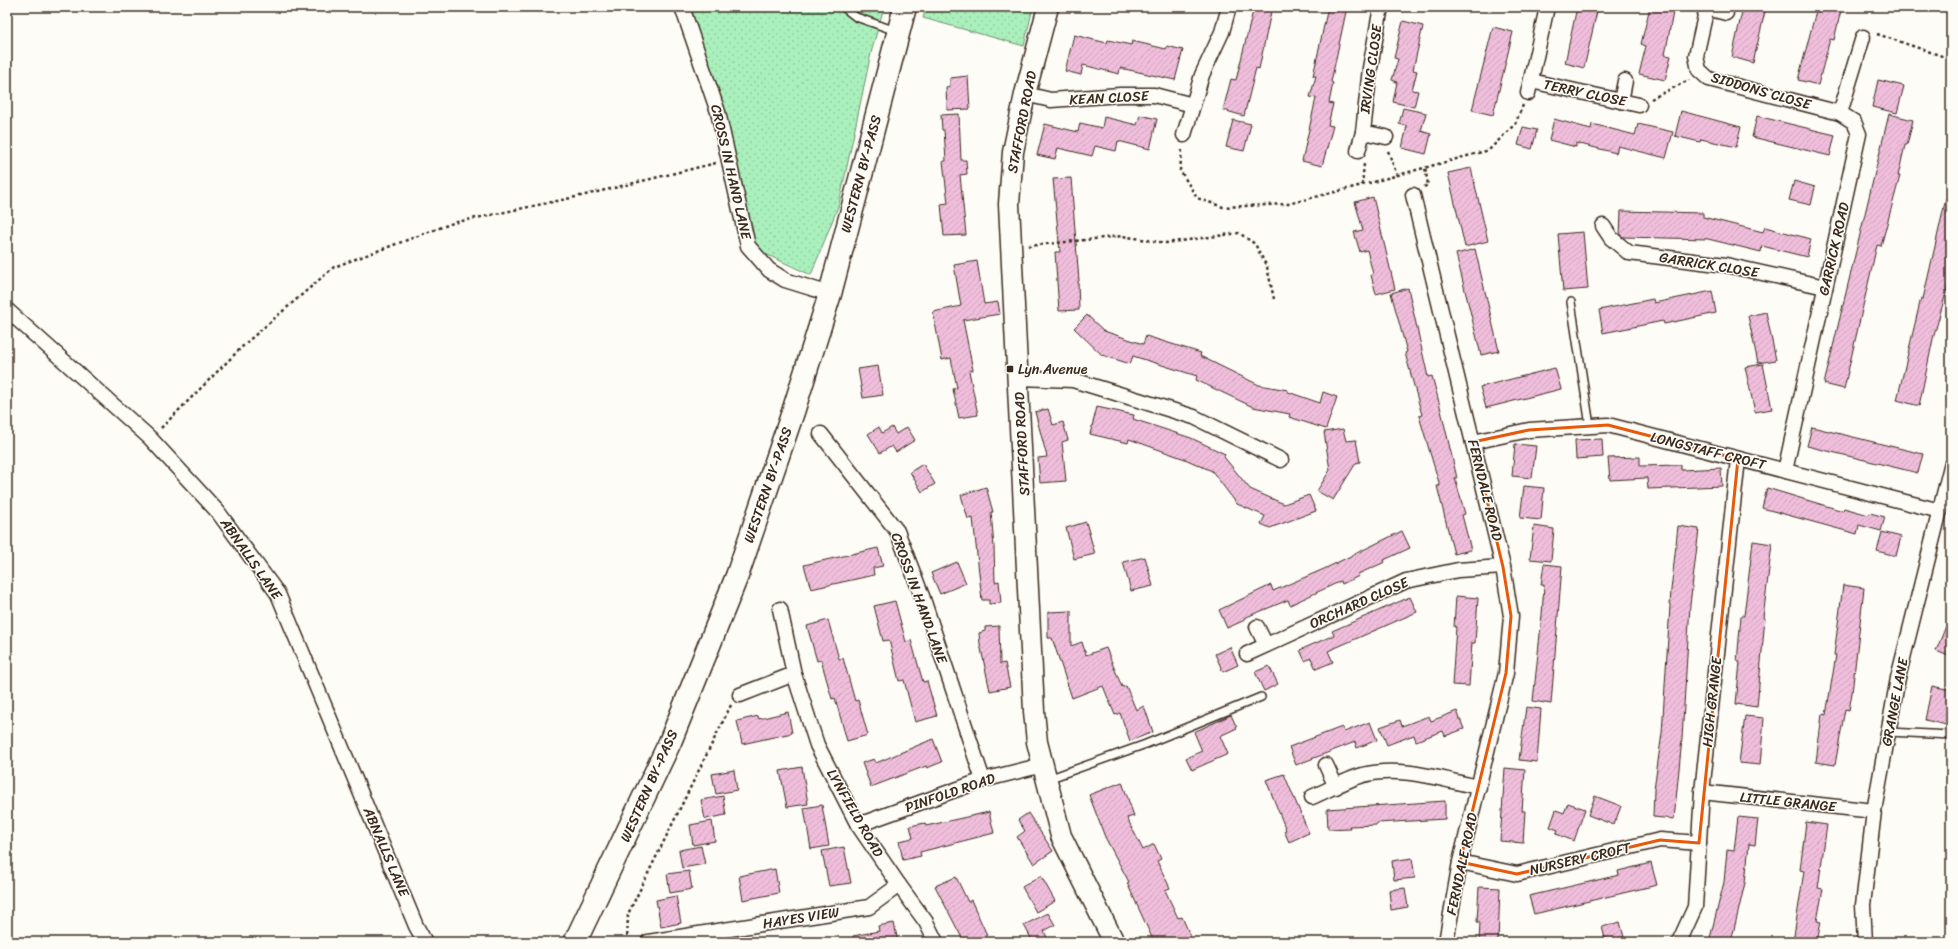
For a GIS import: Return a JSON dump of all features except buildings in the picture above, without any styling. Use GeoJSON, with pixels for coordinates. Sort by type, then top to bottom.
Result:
{"type":"FeatureCollection","features":[{"type":"Feature","properties":{"kind":"highway","name":"WESTERN BY-PASS"},"geometry":{"type":"LineString","coordinates":[[575,942],[670,742],[737,576],[793,412],[830,294],[905,7]]}},
{"type":"Feature","properties":{"kind":"street","name":"CROSS IN HAND LANE"},"geometry":{"type":"LineString","coordinates":[[682,7],[718,112],[748,246],[769,270],[785,280],[830,294]]}},
{"type":"Feature","properties":{"kind":"street","name":"STAFFORD ROAD"},"geometry":{"type":"LineString","coordinates":[[1048,7],[1025,94],[1013,152],[1009,204],[1019,378],[1034,711],[1037,742],[1061,836],[1114,942]]}},
{"type":"Feature","properties":{"kind":"street"},"geometry":{"type":"LineString","coordinates":[[1184,135],[1202,75],[1222,32],[1229,7]]}},
{"type":"Feature","properties":{"kind":"street","name":"IRVING CLOSE"},"geometry":{"type":"LineString","coordinates":[[1358,151],[1363,132],[1370,68],[1381,7]]}},
{"type":"Feature","properties":{"kind":"street","name":"TERRY CLOSE"},"geometry":{"type":"LineString","coordinates":[[1547,7],[1529,87],[1638,105]]}},
{"type":"Feature","properties":{"kind":"street","name":"SIDDONS CLOSE"},"geometry":{"type":"LineString","coordinates":[[1726,13],[1707,8],[1696,56],[1700,70],[1709,79],[1840,113]]}},
{"type":"Feature","properties":{"kind":"street"},"geometry":{"type":"LineString","coordinates":[[1840,113],[1863,37]]}},
{"type":"Feature","properties":{"kind":"street"},"geometry":{"type":"LineString","coordinates":[[1621,101],[1625,81]]}},
{"type":"Feature","properties":{"kind":"street","name":"KEAN CLOSE"},"geometry":{"type":"LineString","coordinates":[[1025,94],[1051,100],[1074,100],[1120,95],[1154,95],[1193,105]]}},
{"type":"Feature","properties":{"kind":"street","name":"GARRICK ROAD"},"geometry":{"type":"LineString","coordinates":[[1785,471],[1859,134],[1854,122],[1840,113]]}},
{"type":"Feature","properties":{"kind":"street","name":"IRVING CLOSE"},"geometry":{"type":"LineString","coordinates":[[1363,132],[1384,137]]}},
{"type":"Feature","properties":{"kind":"street","name":"FERNDALE ROAD"},"geometry":{"type":"LineString","coordinates":[[1413,195],[1503,567],[1511,616],[1506,674],[1460,862],[1446,942]]}},
{"type":"Feature","properties":{"kind":"street","name":"GARRICK CLOSE"},"geometry":{"type":"LineString","coordinates":[[1603,226],[1611,238],[1629,253],[1726,265],[1825,287]]}},
{"type":"Feature","properties":{"kind":"street","name":"ABNALLS LANE"},"geometry":{"type":"LineString","coordinates":[[7,310],[150,438],[218,512],[278,594],[416,926],[425,942]]}},
{"type":"Feature","properties":{"kind":"street"},"geometry":{"type":"LineString","coordinates":[[1019,378],[1074,380],[1194,417],[1281,460]]}},
{"type":"Feature","properties":{"kind":"street","name":"LONGSTAFF CROFT"},"geometry":{"type":"LineString","coordinates":[[1473,442],[1528,430],[1608,425],[1940,511]]}},
{"type":"Feature","properties":{"kind":"street","name":"CROSS IN HAND LANE"},"geometry":{"type":"LineString","coordinates":[[821,434],[897,531],[922,596],[983,780]]}},
{"type":"Feature","properties":{"kind":"street","name":"HIGH GRANGE"},"geometry":{"type":"LineString","coordinates":[[1679,942],[1696,907],[1702,792],[1738,459]]}},
{"type":"Feature","properties":{"kind":"street","name":"GRANGE LANE"},"geometry":{"type":"LineString","coordinates":[[1865,942],[1864,905],[1874,811],[1888,732],[1898,678],[1951,466]]}},
{"type":"Feature","properties":{"kind":"street","name":"ORCHARD CLOSE"},"geometry":{"type":"LineString","coordinates":[[1246,654],[1406,581],[1458,570],[1503,567]]}},
{"type":"Feature","properties":{"kind":"street","name":"LYNFIELD ROAD"},"geometry":{"type":"LineString","coordinates":[[780,609],[794,674],[817,745],[858,825],[926,922],[936,942]]}},
{"type":"Feature","properties":{"kind":"street"},"geometry":{"type":"LineString","coordinates":[[1257,627],[1266,645]]}},
{"type":"Feature","properties":{"kind":"street"},"geometry":{"type":"LineString","coordinates":[[740,695],[794,674]]}},
{"type":"Feature","properties":{"kind":"street"},"geometry":{"type":"LineString","coordinates":[[1326,765],[1336,787]]}},
{"type":"Feature","properties":{"kind":"street"},"geometry":{"type":"LineString","coordinates":[[1312,797],[1363,775],[1390,772],[1414,774],[1479,787]]}},
{"type":"Feature","properties":{"kind":"street","name":"PINFOLD ROAD"},"geometry":{"type":"LineString","coordinates":[[858,825],[983,780],[1044,773]]}},
{"type":"Feature","properties":{"kind":"street","name":"LITTLE GRANGE"},"geometry":{"type":"LineString","coordinates":[[1702,792],[1874,811]]}},
{"type":"Feature","properties":{"kind":"street","name":"NURSERY CROFT"},"geometry":{"type":"LineString","coordinates":[[1460,862],[1517,874],[1660,840],[1699,844]]}},
{"type":"Feature","properties":{"kind":"street","name":"HAYES VIEW"},"geometry":{"type":"LineString","coordinates":[[648,942],[870,907],[899,885]]}},
{"type":"Feature","properties":{"kind":"lane"},"geometry":{"type":"LineString","coordinates":[[843,7],[856,17],[898,32]]}},
{"type":"Feature","properties":{"kind":"lane"},"geometry":{"type":"LineString","coordinates":[[1571,302],[1590,426]]}},
{"type":"Feature","properties":{"kind":"lane"},"geometry":{"type":"LineString","coordinates":[[1044,773],[1146,744],[1261,697]]}},
{"type":"Feature","properties":{"kind":"lane"},"geometry":{"type":"LineString","coordinates":[[1888,732],[1951,735]]}},
{"type":"Feature","properties":{"kind":"path"},"geometry":{"type":"LineString","coordinates":[[1863,37],[1876,34],[1951,59]]}},
{"type":"Feature","properties":{"kind":"path"},"geometry":{"type":"LineString","coordinates":[[1638,105],[1693,78],[1709,79]]}},
{"type":"Feature","properties":{"kind":"path"},"geometry":{"type":"LineString","coordinates":[[1184,135],[1180,170],[1197,198],[1223,207],[1288,204],[1489,150],[1515,124],[1529,87]]}},
{"type":"Feature","properties":{"kind":"path"},"geometry":{"type":"LineString","coordinates":[[1384,137],[1397,174]]}},
{"type":"Feature","properties":{"kind":"path"},"geometry":{"type":"LineString","coordinates":[[150,438],[247,342],[334,267],[453,223],[586,195],[728,160]]}},
{"type":"Feature","properties":{"kind":"path"},"geometry":{"type":"LineString","coordinates":[[1012,248],[1122,236],[1166,243],[1238,233],[1255,244],[1267,267],[1274,298]]}},
{"type":"Feature","properties":{"kind":"path"},"geometry":{"type":"LineString","coordinates":[[627,942],[628,914],[731,704],[740,695]]}},
{"type":"Feature","properties":{"kind":"highlighted area"},"geometry":{"type":"Polygon","coordinates":[[[1608,425],[1738,459],[1699,843],[1660,840],[1517,874],[1460,862],[1506,673],[1511,616],[1503,567],[1473,442],[1529,430],[1608,425]]]}},
{"type":"Feature","properties":{"kind":"green space"},"geometry":{"type":"Polygon","coordinates":[[[682,7],[884,7],[871,53],[839,204],[811,275],[748,246],[682,7]]]}},
{"type":"Feature","properties":{"kind":"green space"},"geometry":{"type":"Polygon","coordinates":[[[926,7],[1033,7],[1024,46],[923,18],[926,7]]]}},
{"type":"Feature","properties":{"kind":"place","name":"Lyn Avenue"},"geometry":{"type":"Point","coordinates":[1010,369]}}]}
